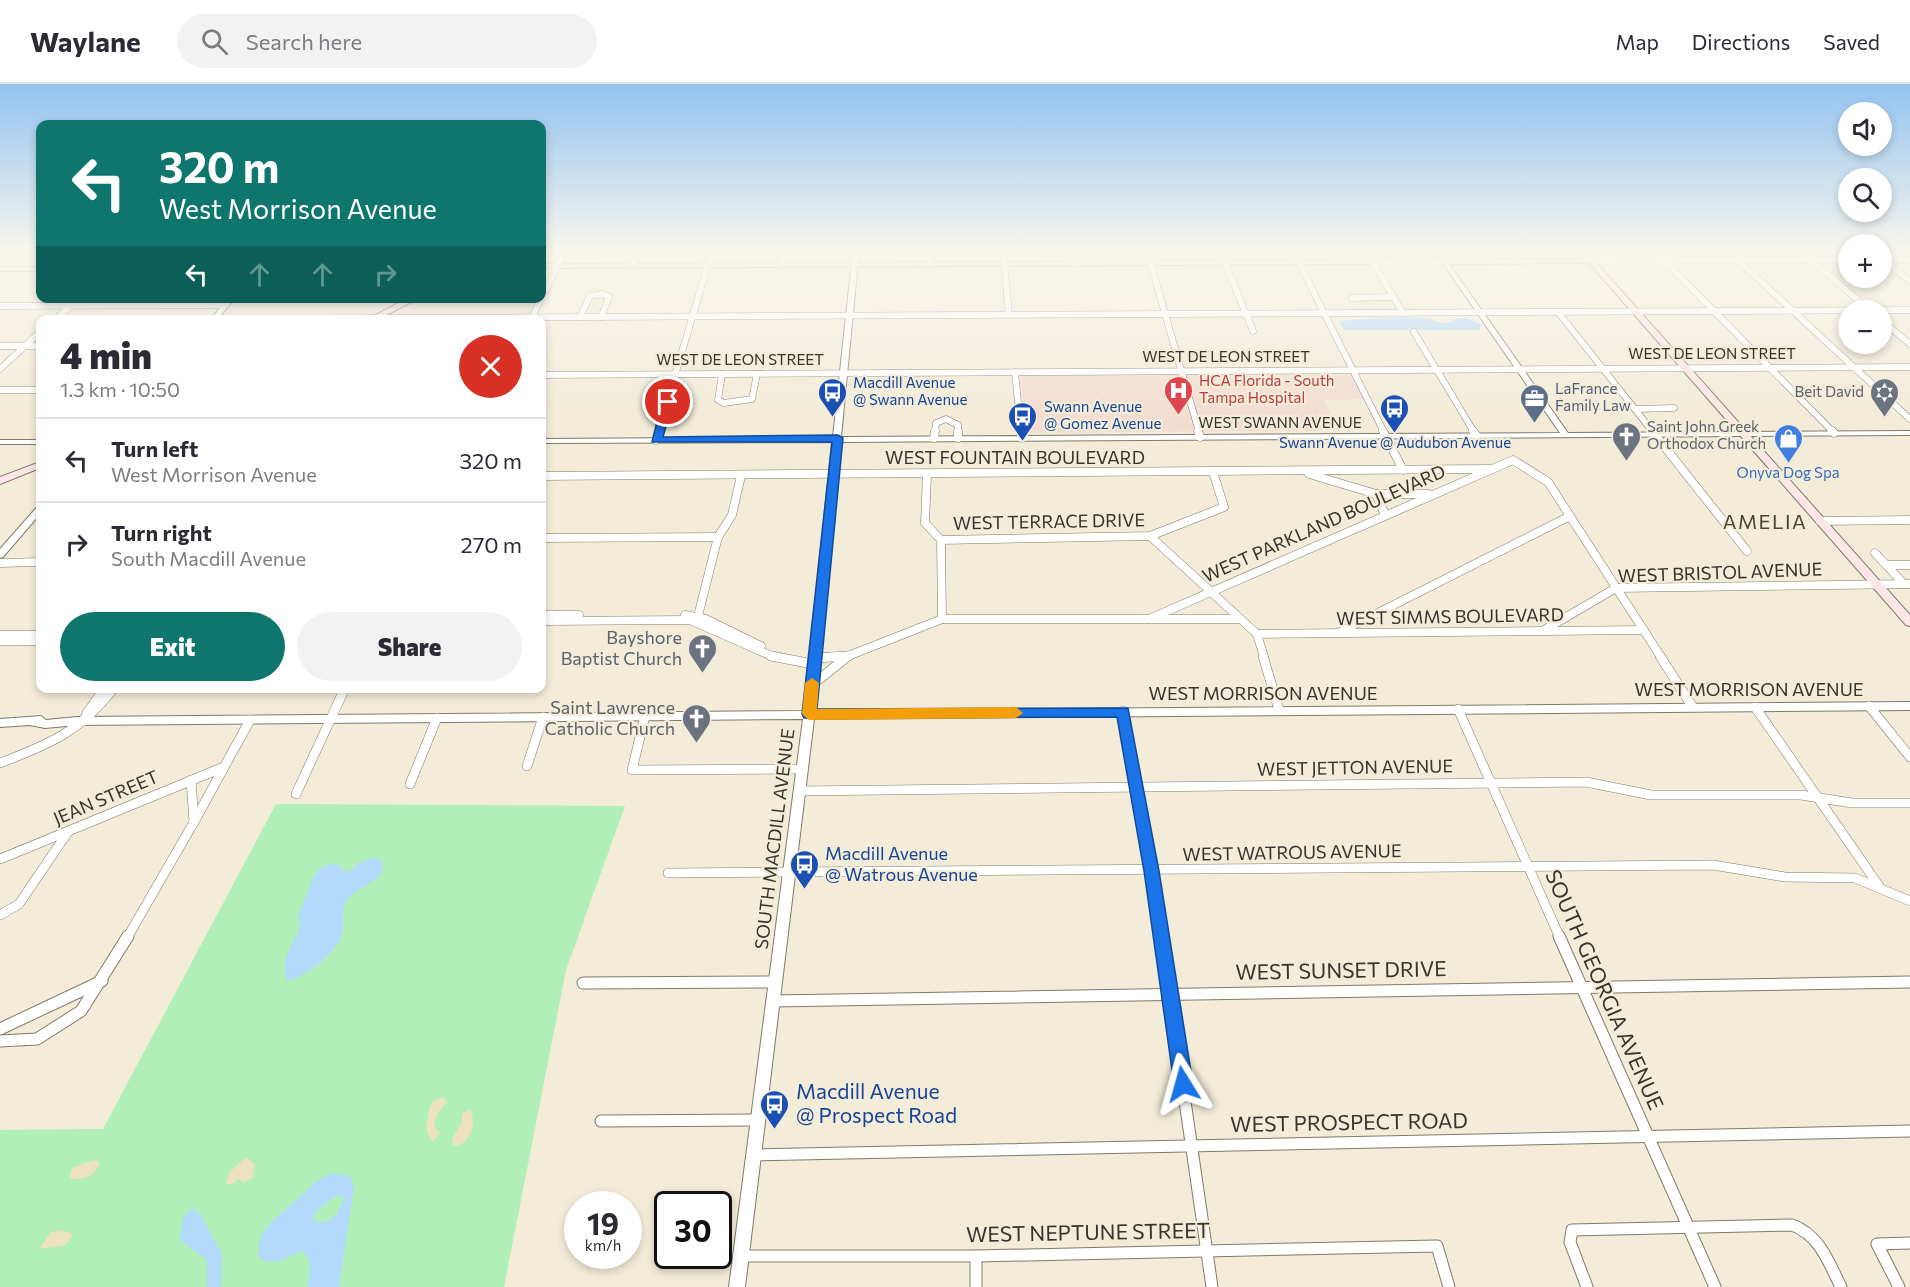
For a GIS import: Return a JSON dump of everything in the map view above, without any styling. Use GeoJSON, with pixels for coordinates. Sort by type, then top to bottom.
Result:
{"type":"FeatureCollection","features":[{"type":"Feature","properties":{"kind":"main road"},"geometry":{"type":"LineString","coordinates":[[380,315],[397,307]]}},
{"type":"Feature","properties":{"kind":"main road"},"geometry":{"type":"LineString","coordinates":[[1633,307],[1910,621]]}},
{"type":"Feature","properties":{"kind":"main road"},"geometry":{"type":"LineString","coordinates":[[0,481],[36,467]]}},
{"type":"Feature","properties":{"kind":"street"},"geometry":{"type":"LineString","coordinates":[[580,317],[585,307]]}},
{"type":"Feature","properties":{"kind":"street"},"geometry":{"type":"LineString","coordinates":[[601,317],[605,307]]}},
{"type":"Feature","properties":{"kind":"street"},"geometry":{"type":"LineString","coordinates":[[656,440],[696,307]]}},
{"type":"Feature","properties":{"kind":"street","name":"SOUTH MACDILL AVENUE"},"geometry":{"type":"LineString","coordinates":[[737,1287],[809,714],[850,307]]}},
{"type":"Feature","properties":{"kind":"street"},"geometry":{"type":"LineString","coordinates":[[1009,307],[1010,315]]}},
{"type":"Feature","properties":{"kind":"street"},"geometry":{"type":"LineString","coordinates":[[1163,307],[1200,437]]}},
{"type":"Feature","properties":{"kind":"street"},"geometry":{"type":"LineString","coordinates":[[1243,307],[1253,331]]}},
{"type":"Feature","properties":{"kind":"street"},"geometry":{"type":"LineString","coordinates":[[1322,307],[1403,470]]}},
{"type":"Feature","properties":{"kind":"street"},"geometry":{"type":"LineString","coordinates":[[1399,307],[1403,313]]}},
{"type":"Feature","properties":{"kind":"street"},"geometry":{"type":"LineString","coordinates":[[1477,307],[1566,435]]}},
{"type":"Feature","properties":{"kind":"street"},"geometry":{"type":"LineString","coordinates":[[1709,307],[1834,433]]}},
{"type":"Feature","properties":{"kind":"street"},"geometry":{"type":"LineString","coordinates":[[1788,307],[1910,419]]}},
{"type":"Feature","properties":{"kind":"street"},"geometry":{"type":"LineString","coordinates":[[546,318],[1838,310]]}},
{"type":"Feature","properties":{"kind":"street"},"geometry":{"type":"LineString","coordinates":[[1892,310],[1910,310]]}},
{"type":"Feature","properties":{"kind":"street"},"geometry":{"type":"LineString","coordinates":[[1558,312],[1747,551]]}},
{"type":"Feature","properties":{"kind":"street"},"geometry":{"type":"LineString","coordinates":[[1892,329],[1910,344]]}},
{"type":"Feature","properties":{"kind":"street"},"geometry":{"type":"LineString","coordinates":[[1414,332],[1476,435]]}},
{"type":"Feature","properties":{"kind":"street"},"geometry":{"type":"LineString","coordinates":[[0,369],[36,336]]}},
{"type":"Feature","properties":{"kind":"street"},"geometry":{"type":"LineString","coordinates":[[0,346],[36,346]]}},
{"type":"Feature","properties":{"kind":"street","name":"WEST DE LEON STREET"},"geometry":{"type":"LineString","coordinates":[[546,375],[1910,367]]}},
{"type":"Feature","properties":{"kind":"street"},"geometry":{"type":"LineString","coordinates":[[1016,372],[1022,438]]}},
{"type":"Feature","properties":{"kind":"street"},"geometry":{"type":"LineString","coordinates":[[722,374],[718,400],[724,403],[753,399],[757,374]]}},
{"type":"Feature","properties":{"kind":"street"},"geometry":{"type":"LineString","coordinates":[[0,390],[36,390]]}},
{"type":"Feature","properties":{"kind":"street"},"geometry":{"type":"LineString","coordinates":[[1636,409],[1674,408]]}},
{"type":"Feature","properties":{"kind":"street"},"geometry":{"type":"LineString","coordinates":[[934,438],[936,423],[946,419],[957,425],[958,438]]}},
{"type":"Feature","properties":{"kind":"street","name":"WEST SWANN AVENUE"},"geometry":{"type":"LineString","coordinates":[[546,441],[1910,433]]}},
{"type":"Feature","properties":{"kind":"street"},"geometry":{"type":"LineString","coordinates":[[0,442],[36,442]]}},
{"type":"Feature","properties":{"kind":"street"},"geometry":{"type":"LineString","coordinates":[[1513,460],[1548,482],[1692,706]]}},
{"type":"Feature","properties":{"kind":"street","name":"WEST PARKLAND BOULEVARD"},"geometry":{"type":"LineString","coordinates":[[1149,619],[1513,460]]}},
{"type":"Feature","properties":{"kind":"street","name":"WEST FOUNTAIN BOULEVARD"},"geometry":{"type":"LineString","coordinates":[[546,476],[741,476],[835,473],[927,475],[1489,469]]}},
{"type":"Feature","properties":{"kind":"street"},"geometry":{"type":"LineString","coordinates":[[1299,471],[1376,494],[1431,494]]}},
{"type":"Feature","properties":{"kind":"street"},"geometry":{"type":"LineString","coordinates":[[1191,472],[1216,481]]}},
{"type":"Feature","properties":{"kind":"street","name":"WEST TERRACE DRIVE"},"geometry":{"type":"LineString","coordinates":[[941,540],[1150,536],[1224,507],[1213,472]]}},
{"type":"Feature","properties":{"kind":"street"},"geometry":{"type":"LineString","coordinates":[[927,475],[925,522],[941,540],[942,619]]}},
{"type":"Feature","properties":{"kind":"street"},"geometry":{"type":"LineString","coordinates":[[697,619],[718,537],[732,515],[741,476]]}},
{"type":"Feature","properties":{"kind":"street"},"geometry":{"type":"LineString","coordinates":[[1376,494],[1385,515]]}},
{"type":"Feature","properties":{"kind":"street"},"geometry":{"type":"LineString","coordinates":[[0,555],[36,514]]}},
{"type":"Feature","properties":{"kind":"street"},"geometry":{"type":"LineString","coordinates":[[1336,633],[1570,516]]}},
{"type":"Feature","properties":{"kind":"street"},"geometry":{"type":"LineString","coordinates":[[1820,521],[1910,520]]}},
{"type":"Feature","properties":{"kind":"street"},"geometry":{"type":"LineString","coordinates":[[1150,536],[1257,634],[1279,710]]}},
{"type":"Feature","properties":{"kind":"street"},"geometry":{"type":"LineString","coordinates":[[546,538],[718,537]]}},
{"type":"Feature","properties":{"kind":"street"},"geometry":{"type":"LineString","coordinates":[[1875,553],[1907,584]]}},
{"type":"Feature","properties":{"kind":"street"},"geometry":{"type":"LineString","coordinates":[[0,563],[36,562]]}},
{"type":"Feature","properties":{"kind":"street"},"geometry":{"type":"LineString","coordinates":[[1887,566],[1910,565]]}},
{"type":"Feature","properties":{"kind":"street"},"geometry":{"type":"LineString","coordinates":[[0,568],[36,567]]}},
{"type":"Feature","properties":{"kind":"street","name":"WEST BRISTOL AVENUE"},"geometry":{"type":"LineString","coordinates":[[1542,631],[1616,588],[1907,584]]}},
{"type":"Feature","properties":{"kind":"street","name":"WEST PARKLAND BOULEVARD"},"geometry":{"type":"LineString","coordinates":[[546,615],[697,619],[778,659],[794,661],[814,661],[848,656],[942,619],[1240,619]]}},
{"type":"Feature","properties":{"kind":"street","name":"WEST PARKLAND BOULEVARD"},"geometry":{"type":"LineString","coordinates":[[546,621],[697,619]]}},
{"type":"Feature","properties":{"kind":"street","name":"WEST SIMMS BOULEVARD"},"geometry":{"type":"LineString","coordinates":[[1257,634],[1642,630]]}},
{"type":"Feature","properties":{"kind":"street"},"geometry":{"type":"LineString","coordinates":[[0,635],[36,635]]}},
{"type":"Feature","properties":{"kind":"street"},"geometry":{"type":"LineString","coordinates":[[0,641],[36,641]]}},
{"type":"Feature","properties":{"kind":"street","name":"WEST PARKLAND BOULEVARD"},"geometry":{"type":"LineString","coordinates":[[812,685],[848,656]]}},
{"type":"Feature","properties":{"kind":"street"},"geometry":{"type":"LineString","coordinates":[[0,763],[67,736],[101,693]]}},
{"type":"Feature","properties":{"kind":"street"},"geometry":{"type":"LineString","coordinates":[[81,721],[97,712],[110,693]]}},
{"type":"Feature","properties":{"kind":"street"},"geometry":{"type":"LineString","coordinates":[[296,794],[343,693]]}},
{"type":"Feature","properties":{"kind":"street"},"geometry":{"type":"LineString","coordinates":[[1755,706],[1879,886]]}},
{"type":"Feature","properties":{"kind":"street"},"geometry":{"type":"LineString","coordinates":[[1869,706],[1910,757]]}},
{"type":"Feature","properties":{"kind":"street","name":"WEST MORRISON AVENUE"},"geometry":{"type":"LineString","coordinates":[[0,723],[1123,711],[1910,706]]}},
{"type":"Feature","properties":{"kind":"street","name":"SOUTH GEORGIA AVENUE"},"geometry":{"type":"LineString","coordinates":[[1458,709],[1715,1287]]}},
{"type":"Feature","properties":{"kind":"street"},"geometry":{"type":"LineString","coordinates":[[1123,711],[1152,871],[1212,1287]]}},
{"type":"Feature","properties":{"kind":"street"},"geometry":{"type":"LineString","coordinates":[[645,716],[632,770],[801,769]]}},
{"type":"Feature","properties":{"kind":"street"},"geometry":{"type":"LineString","coordinates":[[527,766],[543,717]]}},
{"type":"Feature","properties":{"kind":"street"},"geometry":{"type":"LineString","coordinates":[[410,784],[436,718]]}},
{"type":"Feature","properties":{"kind":"street"},"geometry":{"type":"LineString","coordinates":[[0,1041],[37,1039],[81,1011],[102,981],[250,720]]}},
{"type":"Feature","properties":{"kind":"street","name":"JEAN STREET"},"geometry":{"type":"LineString","coordinates":[[0,859],[224,767]]}},
{"type":"Feature","properties":{"kind":"street"},"geometry":{"type":"LineString","coordinates":[[191,780],[194,822]]}},
{"type":"Feature","properties":{"kind":"street","name":"WEST JETTON AVENUE"},"geometry":{"type":"LineString","coordinates":[[799,791],[1586,782],[1651,795],[1801,795],[1852,803],[1910,803]]}},
{"type":"Feature","properties":{"kind":"street"},"geometry":{"type":"LineString","coordinates":[[0,915],[19,904],[69,831]]}},
{"type":"Feature","properties":{"kind":"street","name":"WEST WATROUS AVENUE"},"geometry":{"type":"LineString","coordinates":[[668,873],[1713,865],[1785,877],[1843,876],[1879,886],[1910,901]]}},
{"type":"Feature","properties":{"kind":"street"},"geometry":{"type":"LineString","coordinates":[[0,1029],[102,981]]}},
{"type":"Feature","properties":{"kind":"street"},"geometry":{"type":"LineString","coordinates":[[583,983],[775,982]]}},
{"type":"Feature","properties":{"kind":"street","name":"WEST SUNSET DRIVE"},"geometry":{"type":"LineString","coordinates":[[772,1001],[1910,982]]}},
{"type":"Feature","properties":{"kind":"street"},"geometry":{"type":"LineString","coordinates":[[601,1121],[757,1120]]}},
{"type":"Feature","properties":{"kind":"street","name":"WEST PROSPECT ROAD"},"geometry":{"type":"LineString","coordinates":[[753,1155],[1910,1131]]}},
{"type":"Feature","properties":{"kind":"street"},"geometry":{"type":"LineString","coordinates":[[1587,1287],[1570,1242],[1572,1230],[1802,1227],[1818,1243],[1841,1287]]}},
{"type":"Feature","properties":{"kind":"street"},"geometry":{"type":"LineString","coordinates":[[1899,1287],[1877,1244],[1910,1243]]}},
{"type":"Feature","properties":{"kind":"street","name":"WEST NEPTUNE STREET"},"geometry":{"type":"LineString","coordinates":[[740,1256],[976,1256],[1437,1246],[1449,1287]]}},
{"type":"Feature","properties":{"kind":"street"},"geometry":{"type":"LineString","coordinates":[[976,1256],[976,1287]]}},
{"type":"Feature","properties":{"kind":"shaded area","name":"HCA Florida - South Tampa Hospital"},"geometry":{"type":"Polygon","coordinates":[[[1020,374],[1353,375],[1364,399],[1324,400],[1338,430],[1026,433],[1020,374]]]}},
{"type":"Feature","properties":{"kind":"green space"},"geometry":{"type":"Polygon","coordinates":[[[276,804],[625,806],[566,970],[504,1287],[0,1287],[0,1130],[103,1129],[276,804]]]}},
{"type":"Feature","properties":{"kind":"sand"},"geometry":{"type":"Polygon","coordinates":[[[443,1097],[447,1102],[436,1117],[435,1125],[440,1133],[433,1142],[427,1128],[429,1112],[432,1102],[443,1097]]]}},
{"type":"Feature","properties":{"kind":"sand"},"geometry":{"type":"Polygon","coordinates":[[[470,1109],[473,1120],[471,1132],[464,1142],[453,1146],[452,1139],[462,1122],[462,1114],[470,1109]]]}},
{"type":"Feature","properties":{"kind":"sand"},"geometry":{"type":"Polygon","coordinates":[[[246,1157],[255,1165],[253,1177],[244,1183],[239,1179],[232,1184],[226,1184],[229,1173],[246,1157]]]}},
{"type":"Feature","properties":{"kind":"sand"},"geometry":{"type":"Polygon","coordinates":[[[93,1160],[100,1162],[92,1174],[79,1179],[69,1178],[72,1168],[93,1160]]]}},
{"type":"Feature","properties":{"kind":"sand"},"geometry":{"type":"Polygon","coordinates":[[[62,1230],[73,1234],[66,1245],[39,1249],[51,1232],[62,1230]]]}},
{"type":"Feature","properties":{"kind":"water"},"geometry":{"type":"Polygon","coordinates":[[[1412,317],[1447,323],[1456,318],[1467,318],[1482,325],[1479,330],[1344,330],[1339,321],[1412,317]]]}},
{"type":"Feature","properties":{"kind":"water"},"geometry":{"type":"Polygon","coordinates":[[[372,858],[382,860],[382,873],[348,898],[343,911],[342,934],[334,949],[311,970],[287,981],[286,959],[300,926],[300,909],[316,874],[330,864],[338,864],[345,871],[350,871],[361,862],[372,858]]]}},
{"type":"Feature","properties":{"kind":"water"},"geometry":{"type":"Polygon","coordinates":[[[334,1173],[351,1177],[354,1187],[339,1287],[308,1287],[310,1261],[303,1251],[282,1260],[267,1261],[259,1258],[260,1239],[271,1223],[315,1183],[334,1173]],[[337,1195],[315,1212],[313,1221],[326,1222],[337,1214],[344,1199],[343,1196],[337,1195]]]}},
{"type":"Feature","properties":{"kind":"water"},"geometry":{"type":"Polygon","coordinates":[[[193,1207],[201,1216],[222,1254],[221,1287],[207,1287],[207,1260],[180,1240],[183,1217],[193,1207]]]}},
{"type":"Feature","properties":{"kind":"slow traffic"},"geometry":{"type":"LineString","coordinates":[[812,683],[809,714],[1016,713]]}},
{"type":"Feature","properties":{"kind":"place","name":"HCA Florida - South Tampa Hospital"},"geometry":{"type":"Point","coordinates":[1178,416]}},
{"type":"Feature","properties":{"kind":"place","name":"Macdill Avenue @ Swann Avenue"},"geometry":{"type":"Point","coordinates":[832,418]}},
{"type":"Feature","properties":{"kind":"place","name":"Beit David"},"geometry":{"type":"Point","coordinates":[1885,418]}},
{"type":"Feature","properties":{"kind":"place","name":"LaFrance Family Law"},"geometry":{"type":"Point","coordinates":[1534,424]}},
{"type":"Feature","properties":{"kind":"place","name":"Swann Avenue @ Audubon Avenue"},"geometry":{"type":"Point","coordinates":[1395,434]}},
{"type":"Feature","properties":{"kind":"place","name":"Swann Avenue @ Gomez Avenue"},"geometry":{"type":"Point","coordinates":[1023,442]}},
{"type":"Feature","properties":{"kind":"place","name":"Saint John Greek Orthodox Church"},"geometry":{"type":"Point","coordinates":[1626,462]}},
{"type":"Feature","properties":{"kind":"place","name":"Onyva Dog Spa"},"geometry":{"type":"Point","coordinates":[1788,464]}},
{"type":"Feature","properties":{"kind":"place","name":"Bayshore Baptist Church"},"geometry":{"type":"Point","coordinates":[703,674]}},
{"type":"Feature","properties":{"kind":"place","name":"Saint Lawrence Catholic Church"},"geometry":{"type":"Point","coordinates":[696,744]}},
{"type":"Feature","properties":{"kind":"place","name":"Macdill Avenue @ Watrous Avenue"},"geometry":{"type":"Point","coordinates":[804,890]}},
{"type":"Feature","properties":{"kind":"place","name":"Macdill Avenue @ Prospect Road"},"geometry":{"type":"Point","coordinates":[775,1130]}},
{"type":"Feature","properties":{"kind":"district","name":"AMELIA"},"geometry":{"type":"Point","coordinates":[1765,522]}},
{"type":"Feature","properties":{"kind":"route"},"geometry":{"type":"LineString","coordinates":[[668,402],[656,440],[838,438],[809,714],[1123,711],[1152,871],[1183,1084]]}}]}
